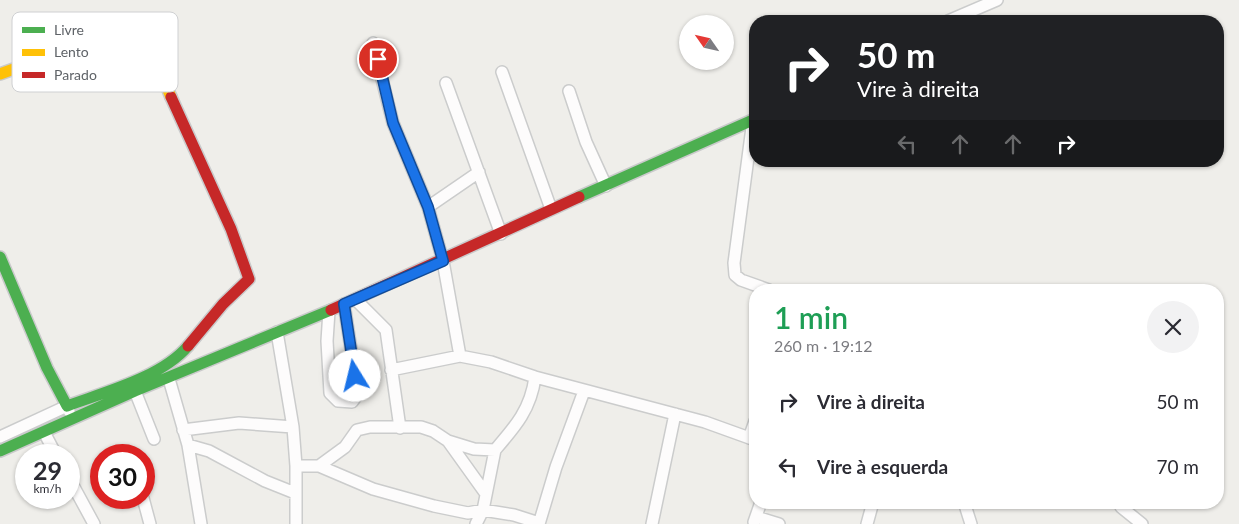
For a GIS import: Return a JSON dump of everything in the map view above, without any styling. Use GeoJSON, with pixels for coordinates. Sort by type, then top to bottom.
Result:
{"type":"FeatureCollection","features":[{"type":"Feature","properties":{"kind":"street"},"geometry":{"type":"LineString","coordinates":[[962,15],[997,0]]}},
{"type":"Feature","properties":{"kind":"street"},"geometry":{"type":"LineString","coordinates":[[374,43],[393,123],[428,207],[443,261],[460,356]]}},
{"type":"Feature","properties":{"kind":"street"},"geometry":{"type":"LineString","coordinates":[[0,74],[12,70]]}},
{"type":"Feature","properties":{"kind":"street"},"geometry":{"type":"LineString","coordinates":[[502,72],[551,209]]}},
{"type":"Feature","properties":{"kind":"street"},"geometry":{"type":"LineString","coordinates":[[446,82],[501,234]]}},
{"type":"Feature","properties":{"kind":"street"},"geometry":{"type":"LineString","coordinates":[[569,91],[586,142],[606,186]]}},
{"type":"Feature","properties":{"kind":"street"},"geometry":{"type":"LineString","coordinates":[[0,437],[67,406],[133,381],[176,359],[223,304],[247,282],[248,273],[231,229],[169,92]]}},
{"type":"Feature","properties":{"kind":"street"},"geometry":{"type":"LineString","coordinates":[[0,451],[135,391],[356,300],[501,234],[551,209],[749,122]]}},
{"type":"Feature","properties":{"kind":"street"},"geometry":{"type":"LineString","coordinates":[[749,156],[734,263],[735,275],[741,280],[752,284]]}},
{"type":"Feature","properties":{"kind":"street"},"geometry":{"type":"LineString","coordinates":[[428,207],[479,172]]}},
{"type":"Feature","properties":{"kind":"street"},"geometry":{"type":"LineString","coordinates":[[0,257],[47,368],[74,419]]}},
{"type":"Feature","properties":{"kind":"street"},"geometry":{"type":"LineString","coordinates":[[356,300],[384,327],[400,428]]}},
{"type":"Feature","properties":{"kind":"street"},"geometry":{"type":"LineString","coordinates":[[329,311],[327,341],[330,393],[338,401],[352,402],[358,394],[344,304]]}},
{"type":"Feature","properties":{"kind":"street"},"geometry":{"type":"LineString","coordinates":[[276,332],[292,426],[296,466],[296,524]]}},
{"type":"Feature","properties":{"kind":"street"},"geometry":{"type":"LineString","coordinates":[[391,370],[460,356],[491,362],[535,377],[674,414],[749,438]]}},
{"type":"Feature","properties":{"kind":"street"},"geometry":{"type":"LineString","coordinates":[[476,524],[483,510],[495,450],[517,426],[530,398],[535,377]]}},
{"type":"Feature","properties":{"kind":"street"},"geometry":{"type":"LineString","coordinates":[[169,378],[188,445],[201,524]]}},
{"type":"Feature","properties":{"kind":"street"},"geometry":{"type":"LineString","coordinates":[[135,391],[154,438]]}},
{"type":"Feature","properties":{"kind":"street"},"geometry":{"type":"LineString","coordinates":[[296,466],[319,466],[373,489],[434,506],[468,513],[483,510],[514,515],[539,524],[556,467],[584,391]]}},
{"type":"Feature","properties":{"kind":"street"},"geometry":{"type":"LineString","coordinates":[[652,524],[674,414]]}},
{"type":"Feature","properties":{"kind":"street"},"geometry":{"type":"LineString","coordinates":[[183,430],[239,423],[292,426]]}},
{"type":"Feature","properties":{"kind":"street"},"geometry":{"type":"LineString","coordinates":[[319,466],[345,447],[357,430],[370,427],[422,427],[433,431],[448,441],[474,449],[495,450]]}},
{"type":"Feature","properties":{"kind":"street"},"geometry":{"type":"LineString","coordinates":[[44,432],[50,444]]}},
{"type":"Feature","properties":{"kind":"street"},"geometry":{"type":"LineString","coordinates":[[448,441],[486,494]]}},
{"type":"Feature","properties":{"kind":"street"},"geometry":{"type":"LineString","coordinates":[[188,445],[209,451],[264,481],[295,493]]}},
{"type":"Feature","properties":{"kind":"street"},"geometry":{"type":"LineString","coordinates":[[80,498],[94,524]]}},
{"type":"Feature","properties":{"kind":"street"},"geometry":{"type":"LineString","coordinates":[[146,509],[150,524]]}},
{"type":"Feature","properties":{"kind":"street"},"geometry":{"type":"LineString","coordinates":[[866,524],[871,509]]}},
{"type":"Feature","properties":{"kind":"street"},"geometry":{"type":"LineString","coordinates":[[966,509],[971,524]]}},
{"type":"Feature","properties":{"kind":"street"},"geometry":{"type":"LineString","coordinates":[[1123,509],[1142,524]]}},
{"type":"Feature","properties":{"kind":"street"},"geometry":{"type":"LineString","coordinates":[[755,520],[779,524]]}},
{"type":"Feature","properties":{"kind":"traffic: fast"},"geometry":{"type":"LineString","coordinates":[[579,197],[749,122]]}},
{"type":"Feature","properties":{"kind":"traffic: fast"},"geometry":{"type":"LineString","coordinates":[[0,257],[47,368],[67,406],[148,375],[177,357],[188,346]]}},
{"type":"Feature","properties":{"kind":"traffic: fast"},"geometry":{"type":"LineString","coordinates":[[0,451],[135,391],[331,310]]}},
{"type":"Feature","properties":{"kind":"traffic: slow"},"geometry":{"type":"LineString","coordinates":[[0,74],[12,70]]}},
{"type":"Feature","properties":{"kind":"traffic: slow"},"geometry":{"type":"LineString","coordinates":[[169,92],[171,97]]}},
{"type":"Feature","properties":{"kind":"traffic: jam"},"geometry":{"type":"LineString","coordinates":[[171,97],[231,229],[249,279],[223,304],[188,346]]}},
{"type":"Feature","properties":{"kind":"traffic: jam"},"geometry":{"type":"LineString","coordinates":[[331,310],[579,197]]}},
{"type":"Feature","properties":{"kind":"route"},"geometry":{"type":"LineString","coordinates":[[355,376],[344,304],[443,261],[428,207],[393,123],[378,59]]}}]}
